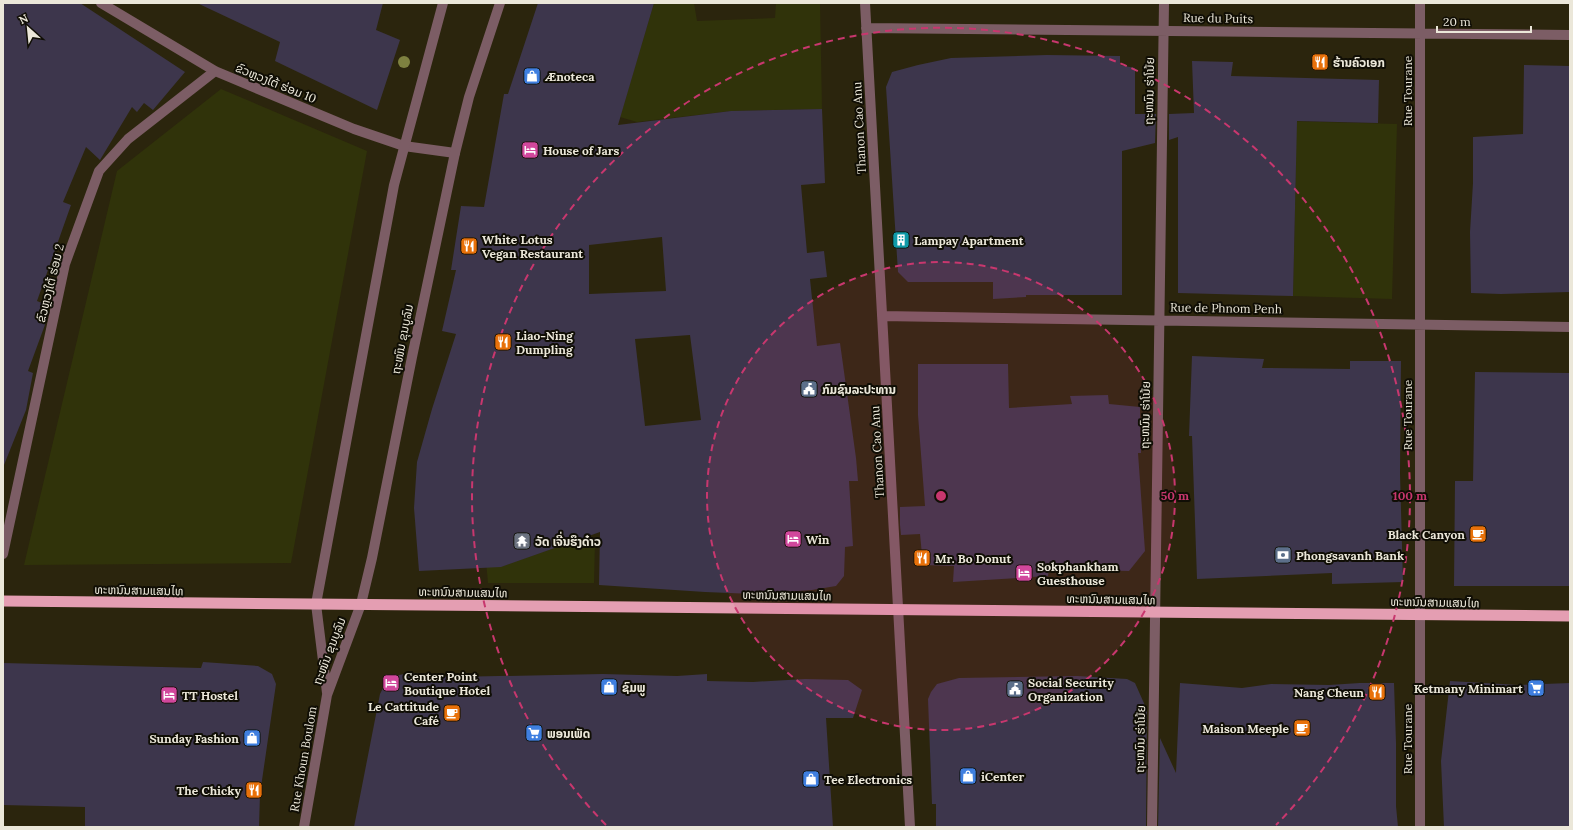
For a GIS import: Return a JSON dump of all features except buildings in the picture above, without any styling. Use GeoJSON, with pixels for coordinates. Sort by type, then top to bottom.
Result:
{"type":"FeatureCollection","features":[{"type":"Feature","properties":{"kind":"highway","name":"ທະຫນົນສາມແສນໄທ"},"geometry":{"type":"LineString","coordinates":[[3,601],[1570,616]]}},
{"type":"Feature","properties":{"kind":"street","name":"ຂົວຫຼວງໃຕ້ ຮ່ອມ 10"},"geometry":{"type":"LineString","coordinates":[[101,3],[215,71],[354,129],[404,146],[455,153]]}},
{"type":"Feature","properties":{"kind":"street","name":"ຖະໜົນ ຂຸນບູລົມ"},"geometry":{"type":"LineString","coordinates":[[327,694],[316,604],[394,185],[442,3]]}},
{"type":"Feature","properties":{"kind":"street","name":"ຖະໜົນ ຂຸນບູລົມ"},"geometry":{"type":"LineString","coordinates":[[327,694],[361,604],[372,558],[455,153],[469,98],[500,3]]}},
{"type":"Feature","properties":{"kind":"street","name":"Thanon Cao Anu"},"geometry":{"type":"LineString","coordinates":[[865,3],[910,827]]}},
{"type":"Feature","properties":{"kind":"street","name":"ຖະຫນົນ ຮ່າໂນ້ຍ"},"geometry":{"type":"LineString","coordinates":[[1152,827],[1164,3]]}},
{"type":"Feature","properties":{"kind":"street","name":"Rue Tourane"},"geometry":{"type":"LineString","coordinates":[[1420,3],[1420,827]]}},
{"type":"Feature","properties":{"kind":"street","name":"Rue du Puits"},"geometry":{"type":"LineString","coordinates":[[866,28],[1570,35]]}},
{"type":"Feature","properties":{"kind":"street","name":"ຂົວຫຼວງໃຕ້ ຮ່ອມ 2"},"geometry":{"type":"LineString","coordinates":[[3,554],[65,264],[99,170],[128,139],[215,71]]}},
{"type":"Feature","properties":{"kind":"street","name":"Rue de Phnom Penh"},"geometry":{"type":"LineString","coordinates":[[882,316],[1570,327]]}},
{"type":"Feature","properties":{"kind":"street","name":"Rue Khoun Boulom"},"geometry":{"type":"LineString","coordinates":[[304,827],[327,694]]}},
{"type":"Feature","properties":{"kind":"green space"},"geometry":{"type":"Polygon","coordinates":[[[654,3],[694,3],[697,21],[775,18],[776,3],[820,3],[822,109],[731,111],[637,122],[620,117],[654,3]]]}},
{"type":"Feature","properties":{"kind":"green space"},"geometry":{"type":"Polygon","coordinates":[[[221,89],[367,151],[291,563],[24,565],[117,171],[221,89]]]}},
{"type":"Feature","properties":{"kind":"green space"},"geometry":{"type":"Polygon","coordinates":[[[1283,121],[1397,124],[1392,299],[1293,296],[1296,161],[1283,121]]]}},
{"type":"Feature","properties":{"kind":"green space"},"geometry":{"type":"Polygon","coordinates":[[[482,517],[500,567],[557,547],[582,536],[595,541],[594,583],[488,583],[482,517]]]}},
{"type":"Feature","properties":{"kind":"place","name":"ຮ້ານຄົວເອກ"},"geometry":{"type":"Point","coordinates":[1320,62]}},
{"type":"Feature","properties":{"kind":"place","name":"Ænoteca"},"geometry":{"type":"Point","coordinates":[532,76]}},
{"type":"Feature","properties":{"kind":"place","name":"House of Jars"},"geometry":{"type":"Point","coordinates":[530,150]}},
{"type":"Feature","properties":{"kind":"place","name":"Lampay Apartment"},"geometry":{"type":"Point","coordinates":[901,240]}},
{"type":"Feature","properties":{"kind":"place","name":"White Lotus Vegan Restaurant"},"geometry":{"type":"Point","coordinates":[469,246]}},
{"type":"Feature","properties":{"kind":"place","name":"Liao-Ning Dumpling"},"geometry":{"type":"Point","coordinates":[503,342]}},
{"type":"Feature","properties":{"kind":"place","name":"ກົມຊົນລະປະທານ"},"geometry":{"type":"Point","coordinates":[809,389]}},
{"type":"Feature","properties":{"kind":"place","name":"Black Canyon"},"geometry":{"type":"Point","coordinates":[1478,534]}},
{"type":"Feature","properties":{"kind":"place","name":"Win"},"geometry":{"type":"Point","coordinates":[793,539]}},
{"type":"Feature","properties":{"kind":"place","name":"ວັດ ເຈີ່ນຮຶງດ໋າວ"},"geometry":{"type":"Point","coordinates":[522,541]}},
{"type":"Feature","properties":{"kind":"place","name":"Phongsavanh Bank"},"geometry":{"type":"Point","coordinates":[1283,555]}},
{"type":"Feature","properties":{"kind":"place","name":"Mr. Bo Donut"},"geometry":{"type":"Point","coordinates":[922,558]}},
{"type":"Feature","properties":{"kind":"place","name":"Sokphankham Guesthouse"},"geometry":{"type":"Point","coordinates":[1024,573]}},
{"type":"Feature","properties":{"kind":"place","name":"Center Point Boutique Hotel"},"geometry":{"type":"Point","coordinates":[391,683]}},
{"type":"Feature","properties":{"kind":"place","name":"ຊົມພູ"},"geometry":{"type":"Point","coordinates":[609,687]}},
{"type":"Feature","properties":{"kind":"place","name":"Ketmany Minimart"},"geometry":{"type":"Point","coordinates":[1536,688]}},
{"type":"Feature","properties":{"kind":"place","name":"Social Security Organization"},"geometry":{"type":"Point","coordinates":[1015,689]}},
{"type":"Feature","properties":{"kind":"place","name":"Nang Cheun"},"geometry":{"type":"Point","coordinates":[1377,692]}},
{"type":"Feature","properties":{"kind":"place","name":"TT Hostel"},"geometry":{"type":"Point","coordinates":[169,695]}},
{"type":"Feature","properties":{"kind":"place","name":"Le Cattitude Café"},"geometry":{"type":"Point","coordinates":[452,713]}},
{"type":"Feature","properties":{"kind":"place","name":"Maison Meeple"},"geometry":{"type":"Point","coordinates":[1302,728]}},
{"type":"Feature","properties":{"kind":"place","name":"ພອນເພັດ"},"geometry":{"type":"Point","coordinates":[534,733]}},
{"type":"Feature","properties":{"kind":"place","name":"Sunday Fashion"},"geometry":{"type":"Point","coordinates":[252,738]}},
{"type":"Feature","properties":{"kind":"place","name":"iCenter"},"geometry":{"type":"Point","coordinates":[968,776]}},
{"type":"Feature","properties":{"kind":"place","name":"Tee Electronics"},"geometry":{"type":"Point","coordinates":[811,779]}},
{"type":"Feature","properties":{"kind":"place","name":"The Chicky"},"geometry":{"type":"Point","coordinates":[254,790]}}]}
